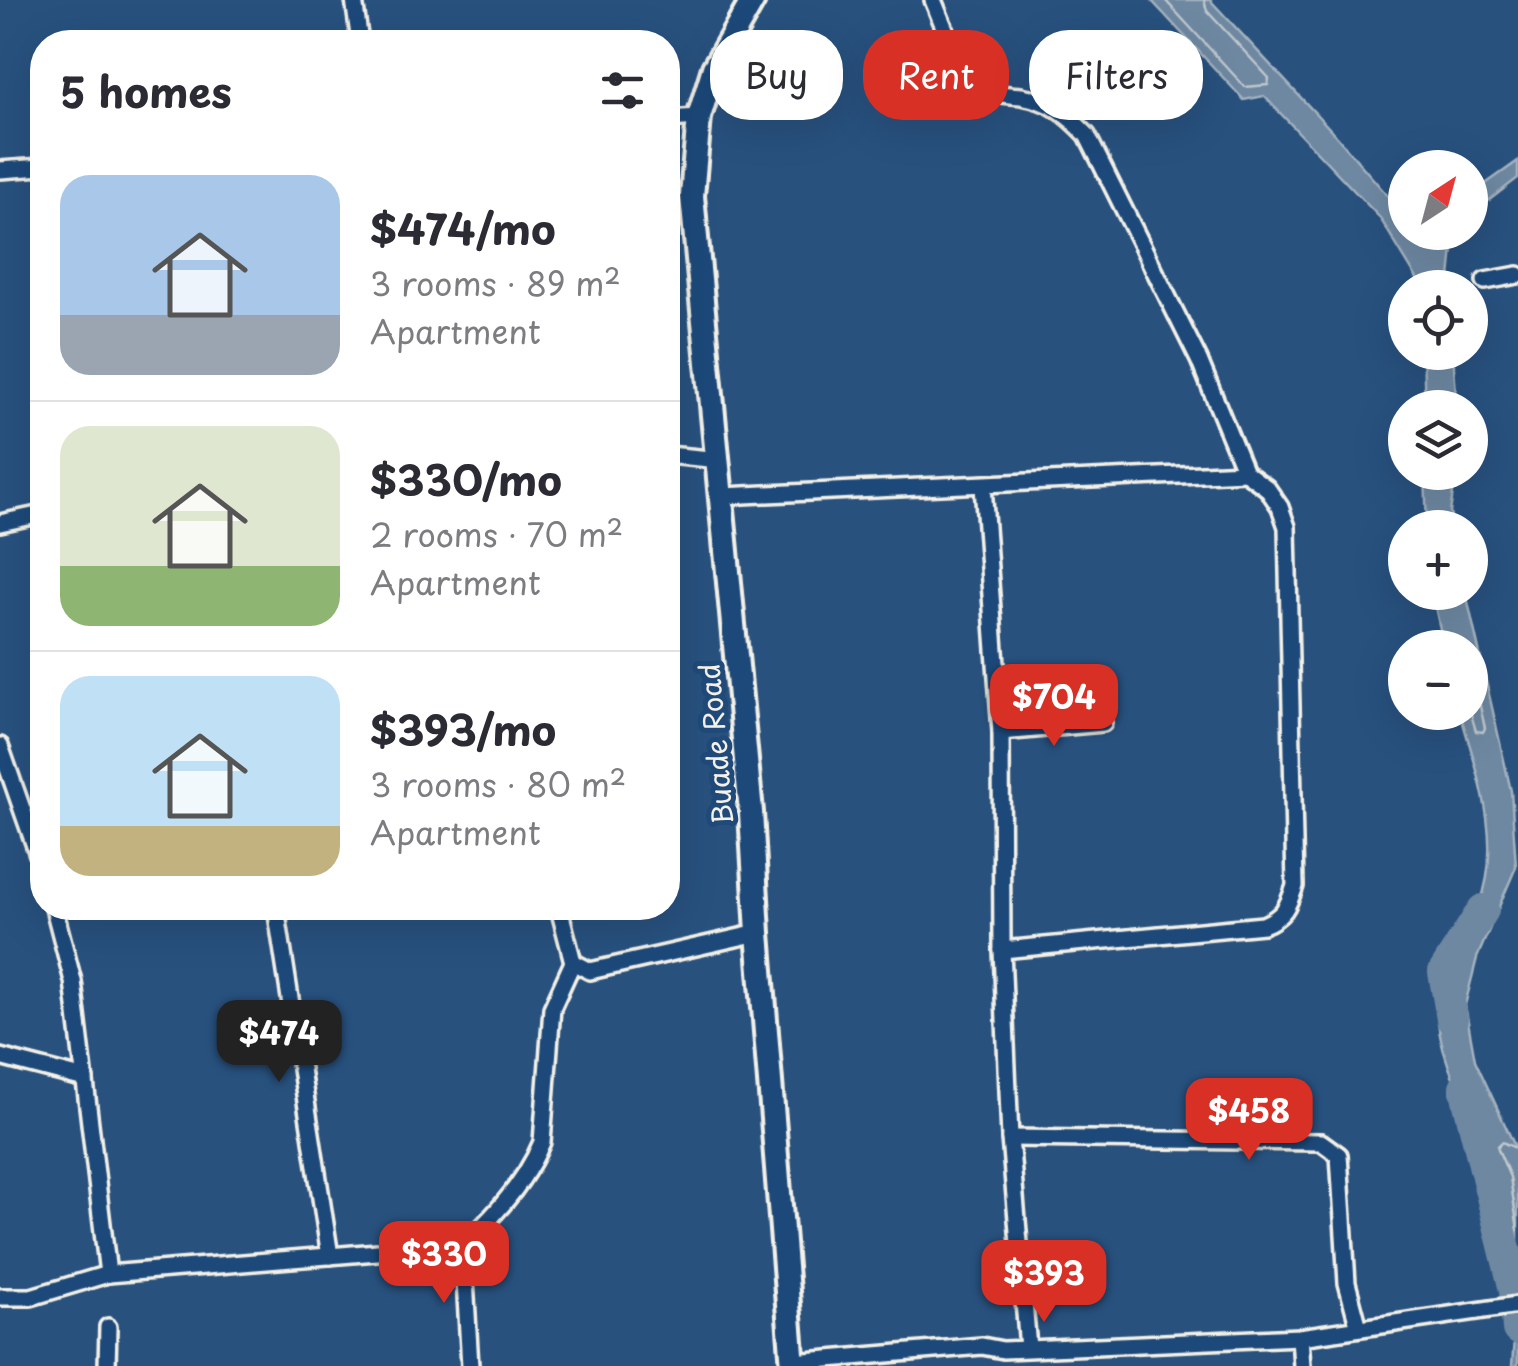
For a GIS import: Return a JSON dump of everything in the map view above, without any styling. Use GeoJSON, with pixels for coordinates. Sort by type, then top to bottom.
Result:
{"type":"FeatureCollection","features":[{"type":"Feature","properties":{"kind":"street"},"geometry":{"type":"LineString","coordinates":[[354,0],[358,30]]}},
{"type":"Feature","properties":{"kind":"street","name":"Buade Road"},"geometry":{"type":"LineString","coordinates":[[753,0],[714,68],[698,118],[692,196],[752,812],[793,1364]]}},
{"type":"Feature","properties":{"kind":"street"},"geometry":{"type":"LineString","coordinates":[[932,0],[956,53],[972,76],[989,91],[1035,98],[1064,111],[1087,135],[1199,360],[1245,472],[1267,488],[1287,527],[1294,886],[1286,910],[1277,920],[1263,925],[1002,950]]}},
{"type":"Feature","properties":{"kind":"street"},"geometry":{"type":"LineString","coordinates":[[680,119],[698,118]]}},
{"type":"Feature","properties":{"kind":"street"},"geometry":{"type":"LineString","coordinates":[[0,170],[30,168]]}},
{"type":"Feature","properties":{"kind":"street"},"geometry":{"type":"LineString","coordinates":[[1488,281],[1518,275]]}},
{"type":"Feature","properties":{"kind":"street"},"geometry":{"type":"LineString","coordinates":[[680,456],[720,460]]}},
{"type":"Feature","properties":{"kind":"street"},"geometry":{"type":"LineString","coordinates":[[723,496],[1245,472]]}},
{"type":"Feature","properties":{"kind":"street"},"geometry":{"type":"LineString","coordinates":[[984,486],[1001,732],[1002,950],[1010,1138],[1028,1348]]}},
{"type":"Feature","properties":{"kind":"street"},"geometry":{"type":"LineString","coordinates":[[0,523],[30,517]]}},
{"type":"Feature","properties":{"kind":"street"},"geometry":{"type":"LineString","coordinates":[[1001,732],[1102,722]]}},
{"type":"Feature","properties":{"kind":"street"},"geometry":{"type":"LineString","coordinates":[[0,746],[30,832]]}},
{"type":"Feature","properties":{"kind":"street"},"geometry":{"type":"LineString","coordinates":[[57,920],[72,981],[108,1274]]}},
{"type":"Feature","properties":{"kind":"street"},"geometry":{"type":"LineString","coordinates":[[278,920],[330,1256]]}},
{"type":"Feature","properties":{"kind":"street"},"geometry":{"type":"LineString","coordinates":[[0,1297],[31,1296],[108,1274],[464,1244],[502,1204],[535,1159],[542,1142],[552,1008],[573,962],[562,920]]}},
{"type":"Feature","properties":{"kind":"street"},"geometry":{"type":"LineString","coordinates":[[573,962],[590,972],[758,933]]}},
{"type":"Feature","properties":{"kind":"street"},"geometry":{"type":"LineString","coordinates":[[0,1058],[85,1078]]}},
{"type":"Feature","properties":{"kind":"street"},"geometry":{"type":"LineString","coordinates":[[1010,1138],[1321,1142],[1332,1147],[1340,1155],[1346,1283],[1360,1328]]}},
{"type":"Feature","properties":{"kind":"street"},"geometry":{"type":"LineString","coordinates":[[464,1244],[470,1366]]}},
{"type":"Feature","properties":{"kind":"street"},"geometry":{"type":"LineString","coordinates":[[793,1364],[964,1347],[1300,1337],[1512,1305]]}},
{"type":"Feature","properties":{"kind":"street"},"geometry":{"type":"LineString","coordinates":[[107,1366],[108,1327]]}},
{"type":"Feature","properties":{"kind":"street"},"geometry":{"type":"LineString","coordinates":[[1300,1337],[1302,1366]]}},
{"type":"Feature","properties":{"kind":"water"},"geometry":{"type":"Polygon","coordinates":[[[1151,0],[1210,0],[1388,196],[1388,231],[1264,96],[1244,100],[1203,56],[1203,30],[1179,30],[1151,0]]]}},
{"type":"Feature","properties":{"kind":"water"},"geometry":{"type":"Polygon","coordinates":[[[1518,161],[1518,178],[1488,201],[1488,182],[1518,161]]]}},
{"type":"Feature","properties":{"kind":"water"},"geometry":{"type":"Polygon","coordinates":[[[1399,250],[1453,250],[1451,270],[1412,270],[1399,250]]]}},
{"type":"Feature","properties":{"kind":"water"},"geometry":{"type":"Polygon","coordinates":[[[1424,370],[1454,370],[1456,390],[1424,390],[1424,370]]]}},
{"type":"Feature","properties":{"kind":"water"},"geometry":{"type":"Polygon","coordinates":[[[1426,490],[1453,490],[1450,510],[1426,510],[1426,490]]]}},
{"type":"Feature","properties":{"kind":"water"},"geometry":{"type":"Polygon","coordinates":[[[1436,610],[1470,610],[1474,630],[1440,630],[1436,610]]]}},
{"type":"Feature","properties":{"kind":"water"},"geometry":{"type":"Polygon","coordinates":[[[1488,690],[1511,791],[1516,867],[1477,958],[1465,1005],[1475,1060],[1518,1153],[1518,1366],[1512,1366],[1513,1290],[1499,1176],[1451,1072],[1437,1005],[1486,882],[1489,833],[1465,730],[1488,730],[1488,690]]]}},
{"type":"Feature","properties":{"kind":"waterway"},"geometry":{"type":"LineString","coordinates":[[1452,1019],[1444,972],[1483,910]]}},
{"type":"Feature","properties":{"kind":"waterway"},"geometry":{"type":"LineString","coordinates":[[1465,1087],[1515,1290],[1518,1329]]}}]}
